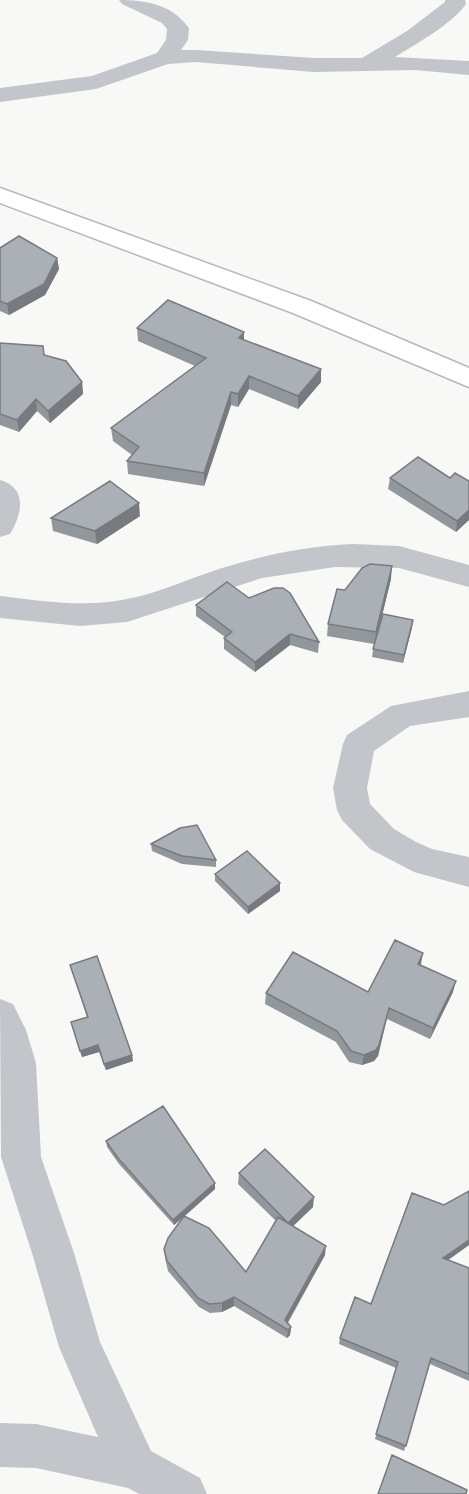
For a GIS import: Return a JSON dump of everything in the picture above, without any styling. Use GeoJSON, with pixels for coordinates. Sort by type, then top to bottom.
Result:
{"type":"FeatureCollection","features":[{"type":"Feature","properties":{"kind":"street"},"geometry":{"type":"LineString","coordinates":[[129,0],[169,19],[178,28],[177,40],[165,58]]}},
{"type":"Feature","properties":{"kind":"street"},"geometry":{"type":"LineString","coordinates":[[366,64],[403,45],[428,28],[456,4],[455,0]]}},
{"type":"Feature","properties":{"kind":"street"},"geometry":{"type":"LineString","coordinates":[[0,94],[96,82],[165,58],[196,56],[314,65],[415,63],[469,68]]}},
{"type":"Feature","properties":{"kind":"street"},"geometry":{"type":"LineString","coordinates":[[0,195],[302,307],[469,378]]}},
{"type":"Feature","properties":{"kind":"street"},"geometry":{"type":"LineString","coordinates":[[0,490],[5,495],[5,515],[0,527]]}},
{"type":"Feature","properties":{"kind":"street"},"geometry":{"type":"LineString","coordinates":[[0,607],[81,615],[126,611],[170,599],[246,572],[290,562],[347,556],[391,556],[469,576]]}},
{"type":"Feature","properties":{"kind":"street"},"geometry":{"type":"LineString","coordinates":[[469,704],[402,715],[360,744],[350,788],[354,810],[382,839],[426,862],[469,872]]}},
{"type":"Feature","properties":{"kind":"street"},"geometry":{"type":"LineString","coordinates":[[0,1016],[8,1030],[17,1063],[10,1156],[53,1253],[80,1347],[135,1467]]}},
{"type":"Feature","properties":{"kind":"street"},"geometry":{"type":"LineString","coordinates":[[0,1445],[36,1446],[135,1467],[184,1494]]}},
{"type":"Feature","properties":{"kind":"building"},"geometry":{"type":"Polygon","coordinates":[[[19,236],[57,258],[44,284],[7,304],[0,301],[0,248],[19,236]]]}},
{"type":"Feature","properties":{"kind":"building"},"geometry":{"type":"Polygon","coordinates":[[[168,300],[244,332],[239,338],[321,369],[298,396],[249,376],[238,394],[231,392],[204,473],[127,461],[139,447],[111,428],[206,358],[137,328],[168,300]]]}},
{"type":"Feature","properties":{"kind":"building"},"geometry":{"type":"Polygon","coordinates":[[[0,343],[43,346],[44,355],[66,361],[82,382],[48,411],[36,399],[17,420],[0,414],[0,343]]]}},
{"type":"Feature","properties":{"kind":"building"},"geometry":{"type":"Polygon","coordinates":[[[418,457],[450,478],[455,473],[469,481],[469,510],[457,521],[390,478],[418,457]]]}},
{"type":"Feature","properties":{"kind":"building"},"geometry":{"type":"Polygon","coordinates":[[[110,481],[139,503],[95,531],[51,518],[110,481]]]}},
{"type":"Feature","properties":{"kind":"building"},"geometry":{"type":"Polygon","coordinates":[[[370,564],[392,566],[376,632],[328,624],[337,589],[345,590],[362,568],[370,564]]]}},
{"type":"Feature","properties":{"kind":"building"},"geometry":{"type":"Polygon","coordinates":[[[227,582],[249,598],[274,588],[283,588],[290,593],[319,642],[290,634],[255,662],[224,638],[232,632],[196,605],[227,582]]]}},
{"type":"Feature","properties":{"kind":"building"},"geometry":{"type":"Polygon","coordinates":[[[383,614],[413,620],[404,655],[373,649],[383,614]]]}},
{"type":"Feature","properties":{"kind":"building"},"geometry":{"type":"Polygon","coordinates":[[[197,825],[216,860],[182,856],[151,844],[180,828],[197,825]]]}},
{"type":"Feature","properties":{"kind":"building"},"geometry":{"type":"Polygon","coordinates":[[[247,851],[280,883],[248,907],[215,874],[247,851]]]}},
{"type":"Feature","properties":{"kind":"building"},"geometry":{"type":"Polygon","coordinates":[[[395,940],[423,953],[418,964],[456,981],[433,1028],[389,1008],[379,1045],[376,1050],[364,1055],[351,1051],[337,1031],[266,993],[293,952],[368,992],[395,940]]]}},
{"type":"Feature","properties":{"kind":"building"},"geometry":{"type":"Polygon","coordinates":[[[97,956],[132,1055],[104,1064],[98,1045],[80,1051],[71,1022],[88,1017],[70,965],[97,956]]]}},
{"type":"Feature","properties":{"kind":"building"},"geometry":{"type":"Polygon","coordinates":[[[163,1106],[215,1183],[173,1220],[118,1158],[106,1141],[163,1106]]]}},
{"type":"Feature","properties":{"kind":"building"},"geometry":{"type":"Polygon","coordinates":[[[265,1149],[314,1197],[288,1223],[239,1173],[265,1149]]]}},
{"type":"Feature","properties":{"kind":"building"},"geometry":{"type":"Polygon","coordinates":[[[469,1191],[469,1240],[443,1258],[469,1268],[469,1374],[431,1358],[406,1446],[376,1434],[398,1362],[340,1338],[355,1297],[371,1304],[412,1193],[444,1205],[469,1191]]]}},
{"type":"Feature","properties":{"kind":"building"},"geometry":{"type":"Polygon","coordinates":[[[184,1216],[209,1228],[246,1272],[278,1217],[326,1246],[285,1320],[291,1327],[288,1330],[234,1297],[222,1303],[209,1304],[198,1298],[167,1261],[164,1249],[168,1238],[184,1216]]]}},
{"type":"Feature","properties":{"kind":"building"},"geometry":{"type":"Polygon","coordinates":[[[392,1455],[467,1490],[466,1494],[378,1494],[392,1455]]]}}]}
